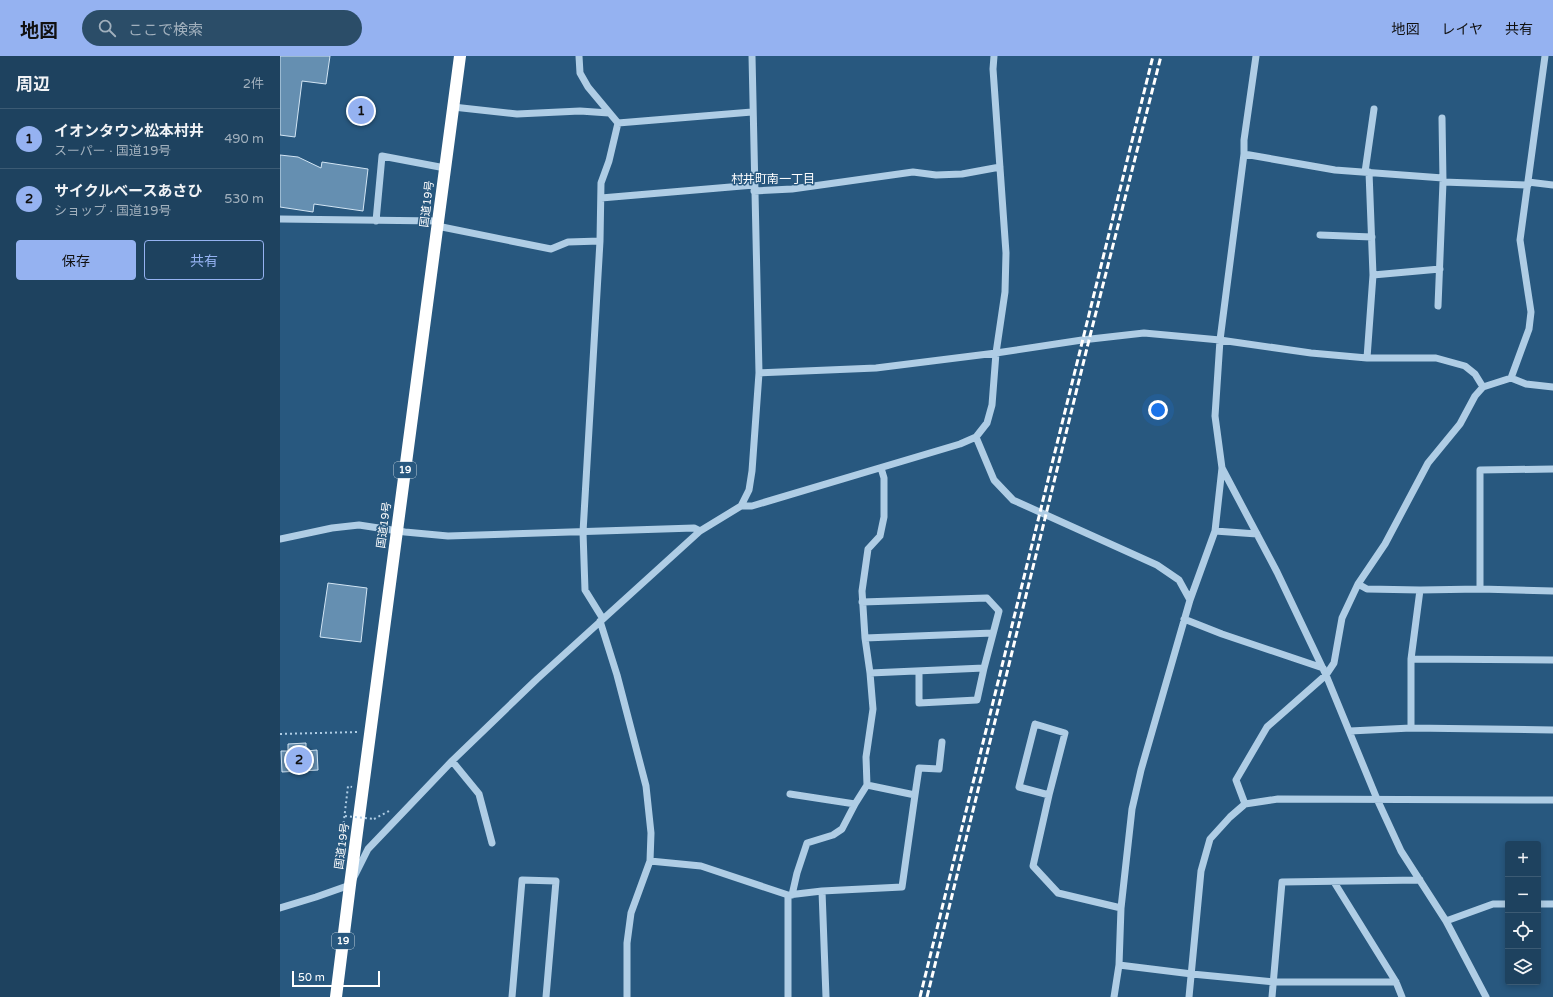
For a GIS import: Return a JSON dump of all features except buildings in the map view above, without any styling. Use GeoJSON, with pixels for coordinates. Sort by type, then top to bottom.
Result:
{"type":"FeatureCollection","features":[{"type":"Feature","properties":{"kind":"highway","name":"国道19号"},"geometry":{"type":"LineString","coordinates":[[336,997],[396,530],[460,56]]}},
{"type":"Feature","properties":{"kind":"street"},"geometry":{"type":"LineString","coordinates":[[579,56],[580,73],[588,87],[618,123]]}},
{"type":"Feature","properties":{"kind":"street"},"geometry":{"type":"LineString","coordinates":[[741,506],[749,490],[752,471],[759,373],[752,112],[752,56]]}},
{"type":"Feature","properties":{"kind":"street"},"geometry":{"type":"LineString","coordinates":[[280,908],[316,897],[350,884],[368,850],[452,761],[537,679],[700,531],[741,506],[752,506],[960,444],[976,437],[987,423],[992,405],[996,353],[1005,292],[1006,253],[993,69],[994,56]]}},
{"type":"Feature","properties":{"kind":"street"},"geometry":{"type":"LineString","coordinates":[[1114,997],[1119,964],[1121,908],[1132,809],[1141,770],[1184,619],[1215,531],[1222,468],[1215,416],[1220,340],[1244,154],[1244,140],[1256,56]]}},
{"type":"Feature","properties":{"kind":"street"},"geometry":{"type":"LineString","coordinates":[[1511,378],[1529,329],[1531,312],[1520,240],[1545,56]]}},
{"type":"Feature","properties":{"kind":"street"},"geometry":{"type":"LineString","coordinates":[[453,107],[517,114],[580,111],[609,113]]}},
{"type":"Feature","properties":{"kind":"street"},"geometry":{"type":"LineString","coordinates":[[1367,358],[1373,275],[1372,237],[1367,172],[1374,109]]}},
{"type":"Feature","properties":{"kind":"street"},"geometry":{"type":"LineString","coordinates":[[618,123],[752,112]]}},
{"type":"Feature","properties":{"kind":"street"},"geometry":{"type":"LineString","coordinates":[[1438,306],[1443,180],[1442,118]]}},
{"type":"Feature","properties":{"kind":"street"},"geometry":{"type":"LineString","coordinates":[[618,123],[609,161],[601,183],[600,241],[583,532],[585,590],[602,620],[617,675],[646,786],[651,833],[650,861],[631,913],[627,942],[627,997]]}},
{"type":"Feature","properties":{"kind":"street"},"geometry":{"type":"LineString","coordinates":[[1244,154],[1335,170],[1443,180],[1553,185]]}},
{"type":"Feature","properties":{"kind":"street"},"geometry":{"type":"LineString","coordinates":[[376,221],[382,156],[445,168]]}},
{"type":"Feature","properties":{"kind":"street"},"geometry":{"type":"LineString","coordinates":[[601,198],[754,188],[792,189],[913,172],[936,175],[962,174],[1000,167]]}},
{"type":"Feature","properties":{"kind":"street"},"geometry":{"type":"LineString","coordinates":[[280,219],[438,224],[551,249],[568,242],[600,241]]}},
{"type":"Feature","properties":{"kind":"street"},"geometry":{"type":"LineString","coordinates":[[1320,235],[1372,237]]}},
{"type":"Feature","properties":{"kind":"street"},"geometry":{"type":"LineString","coordinates":[[1373,275],[1440,269]]}},
{"type":"Feature","properties":{"kind":"street"},"geometry":{"type":"LineString","coordinates":[[759,373],[876,368],[1144,333],[1220,340],[1311,353],[1367,358],[1436,358],[1465,366],[1475,374],[1483,387]]}},
{"type":"Feature","properties":{"kind":"street"},"geometry":{"type":"LineString","coordinates":[[1245,804],[1236,780],[1267,728],[1324,671],[1334,663],[1342,618],[1358,584],[1385,544],[1428,463],[1460,424],[1475,396],[1483,387],[1511,378],[1526,384],[1553,387]]}},
{"type":"Feature","properties":{"kind":"street"},"geometry":{"type":"LineString","coordinates":[[976,437],[994,480],[1013,500],[1157,565],[1179,580],[1190,600]]}},
{"type":"Feature","properties":{"kind":"street"},"geometry":{"type":"LineString","coordinates":[[788,997],[790,895],[807,843],[833,835],[842,829],[867,785],[866,757],[872,709],[870,673],[862,602],[868,549],[880,536],[884,517],[884,478],[881,468]]}},
{"type":"Feature","properties":{"kind":"street"},"geometry":{"type":"LineString","coordinates":[[1222,468],[1277,572],[1324,671],[1350,731],[1377,800],[1401,851],[1446,921],[1486,997]]}},
{"type":"Feature","properties":{"kind":"street"},"geometry":{"type":"LineString","coordinates":[[1480,589],[1480,470],[1553,469]]}},
{"type":"Feature","properties":{"kind":"street"},"geometry":{"type":"LineString","coordinates":[[280,539],[332,528],[359,525],[405,532],[448,536],[694,528],[700,531]]}},
{"type":"Feature","properties":{"kind":"street"},"geometry":{"type":"LineString","coordinates":[[1215,531],[1257,534]]}},
{"type":"Feature","properties":{"kind":"street"},"geometry":{"type":"LineString","coordinates":[[1358,584],[1367,589],[1480,589],[1553,591]]}},
{"type":"Feature","properties":{"kind":"street"},"geometry":{"type":"LineString","coordinates":[[1411,728],[1411,658],[1420,590]]}},
{"type":"Feature","properties":{"kind":"street"},"geometry":{"type":"LineString","coordinates":[[862,602],[987,598],[999,611],[977,700],[919,703],[919,672]]}},
{"type":"Feature","properties":{"kind":"street"},"geometry":{"type":"LineString","coordinates":[[1184,619],[1324,671]]}},
{"type":"Feature","properties":{"kind":"street"},"geometry":{"type":"LineString","coordinates":[[865,638],[993,633]]}},
{"type":"Feature","properties":{"kind":"street"},"geometry":{"type":"LineString","coordinates":[[1411,658],[1553,660]]}},
{"type":"Feature","properties":{"kind":"street"},"geometry":{"type":"LineString","coordinates":[[870,673],[984,668]]}},
{"type":"Feature","properties":{"kind":"street"},"geometry":{"type":"LineString","coordinates":[[1049,795],[1019,787],[1035,724],[1065,733],[1033,866],[1058,893],[1121,908]]}},
{"type":"Feature","properties":{"kind":"street"},"geometry":{"type":"LineString","coordinates":[[1350,731],[1411,728],[1553,730]]}},
{"type":"Feature","properties":{"kind":"street"},"geometry":{"type":"LineString","coordinates":[[650,861],[701,866],[790,895],[822,891],[902,887],[919,768],[939,769],[942,742]]}},
{"type":"Feature","properties":{"kind":"street"},"geometry":{"type":"LineString","coordinates":[[452,761],[479,794],[492,843]]}},
{"type":"Feature","properties":{"kind":"street"},"geometry":{"type":"LineString","coordinates":[[867,785],[915,795]]}},
{"type":"Feature","properties":{"kind":"street"},"geometry":{"type":"LineString","coordinates":[[790,794],[855,804]]}},
{"type":"Feature","properties":{"kind":"street"},"geometry":{"type":"LineString","coordinates":[[1189,997],[1201,871],[1210,839],[1230,817],[1245,804],[1278,799],[1553,800]]}},
{"type":"Feature","properties":{"kind":"street"},"geometry":{"type":"LineString","coordinates":[[512,997],[522,880],[556,881],[546,997]]}},
{"type":"Feature","properties":{"kind":"street"},"geometry":{"type":"LineString","coordinates":[[1272,997],[1282,882],[1420,880]]}},
{"type":"Feature","properties":{"kind":"street"},"geometry":{"type":"LineString","coordinates":[[1334,882],[1396,982],[1402,997]]}},
{"type":"Feature","properties":{"kind":"street"},"geometry":{"type":"LineString","coordinates":[[822,891],[826,997]]}},
{"type":"Feature","properties":{"kind":"street"},"geometry":{"type":"LineString","coordinates":[[1446,921],[1493,904],[1505,904]]}},
{"type":"Feature","properties":{"kind":"street"},"geometry":{"type":"LineString","coordinates":[[1541,904],[1553,904]]}},
{"type":"Feature","properties":{"kind":"street"},"geometry":{"type":"LineString","coordinates":[[1119,964],[1192,974],[1274,982],[1396,982]]}},
{"type":"Feature","properties":{"kind":"path"},"geometry":{"type":"LineString","coordinates":[[280,734],[361,732]]}},
{"type":"Feature","properties":{"kind":"path"},"geometry":{"type":"LineString","coordinates":[[342,837],[348,786],[354,787]]}},
{"type":"Feature","properties":{"kind":"path"},"geometry":{"type":"LineString","coordinates":[[345,816],[374,819],[391,810]]}},
{"type":"Feature","properties":{"kind":"railway"},"geometry":{"type":"LineString","coordinates":[[920,997],[1153,56]]}},
{"type":"Feature","properties":{"kind":"railway"},"geometry":{"type":"LineString","coordinates":[[927,997],[1089,340],[1161,56]]}},
{"type":"Feature","properties":{"kind":"place","name":"イオンタウン松本村井"},"geometry":{"type":"Point","coordinates":[361,111]}},
{"type":"Feature","properties":{"kind":"place","name":"サイクルベースあさひ"},"geometry":{"type":"Point","coordinates":[299,760]}},
{"type":"Feature","properties":{"kind":"district","name":"村井町南一丁目"},"geometry":{"type":"Point","coordinates":[773,179]}}]}
